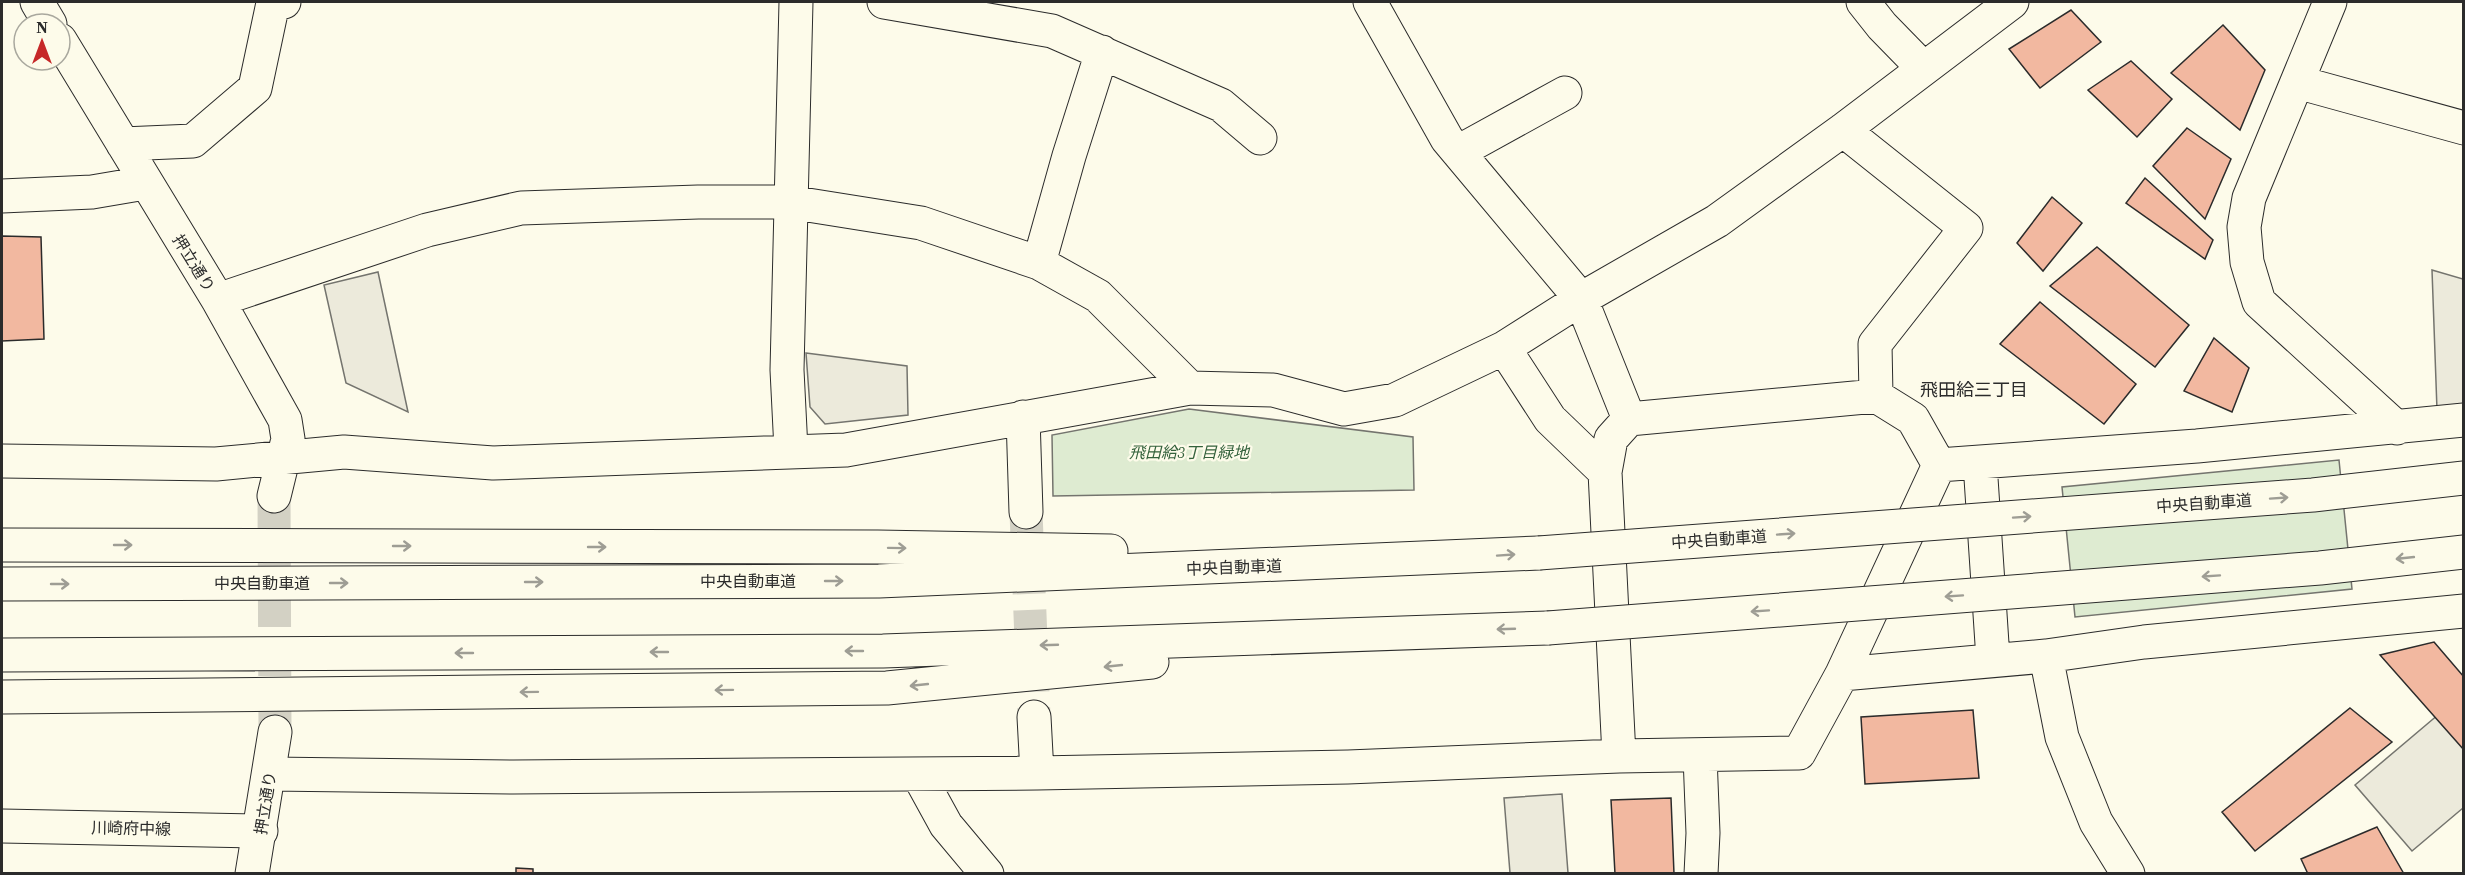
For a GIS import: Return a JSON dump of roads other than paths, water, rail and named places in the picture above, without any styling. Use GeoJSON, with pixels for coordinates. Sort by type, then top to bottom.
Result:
{"type":"FeatureCollection","features":[{"type":"Feature","properties":{"kind":"main road"},"geometry":{"type":"LineString","coordinates":[[123,144],[193,141],[255,88],[273,3],[284,2]]}},
{"type":"Feature","properties":{"kind":"main road"},"geometry":{"type":"LineString","coordinates":[[791,450],[787,370],[789,202],[796,2]]}},
{"type":"Feature","properties":{"kind":"main road"},"geometry":{"type":"LineString","coordinates":[[884,2],[1052,32],[1221,105],[1260,138]]}},
{"type":"Feature","properties":{"kind":"main road"},"geometry":{"type":"LineString","coordinates":[[1370,2],[1448,140],[1581,299],[1629,419]]}},
{"type":"Feature","properties":{"kind":"main road"},"geometry":{"type":"LineString","coordinates":[[1863,2],[1882,26],[1923,68]]}},
{"type":"Feature","properties":{"kind":"main road"},"geometry":{"type":"LineString","coordinates":[[2,461],[216,464],[344,452],[493,463],[791,450],[846,450],[1190,388],[1274,390],[1344,409],[1395,400],[1504,348],[1581,299],[1717,221],[1843,130],[2012,2]]}},
{"type":"Feature","properties":{"kind":"main road"},"geometry":{"type":"LineString","coordinates":[[2330,2],[2248,198],[2244,227],[2247,262],[2259,302],[2397,428]]}},
{"type":"Feature","properties":{"kind":"main road"},"geometry":{"type":"LineString","coordinates":[[1039,263],[1069,156],[1102,52]]}},
{"type":"Feature","properties":{"kind":"main road","name":"押立通り"},"geometry":{"type":"LineString","coordinates":[[72,60],[218,300],[285,420],[288,439],[274,496]]}},
{"type":"Feature","properties":{"kind":"main road"},"geometry":{"type":"LineString","coordinates":[[2297,82],[2463,128]]}},
{"type":"Feature","properties":{"kind":"main road"},"geometry":{"type":"LineString","coordinates":[[1458,152],[1565,93]]}},
{"type":"Feature","properties":{"kind":"main road"},"geometry":{"type":"LineString","coordinates":[[1843,130],[1966,228],[1875,344],[1876,396]]}},
{"type":"Feature","properties":{"kind":"main road"},"geometry":{"type":"LineString","coordinates":[[2,196],[92,192],[145,183]]}},
{"type":"Feature","properties":{"kind":"main road"},"geometry":{"type":"LineString","coordinates":[[218,300],[427,230],[521,208],[789,202],[921,223],[1039,263],[1098,296],[1190,388]]}},
{"type":"Feature","properties":{"kind":"main road"},"geometry":{"type":"LineString","coordinates":[[1504,348],[1550,419],[1605,472]]}},
{"type":"Feature","properties":{"kind":"main road"},"geometry":{"type":"LineString","coordinates":[[1619,756],[1605,472],[1611,439],[1629,419],[1876,396],[1913,419],[1939,465]]}},
{"type":"Feature","properties":{"kind":"main road"},"geometry":{"type":"LineString","coordinates":[[1023,417],[1026,512]]}},
{"type":"Feature","properties":{"kind":"main road"},"geometry":{"type":"LineString","coordinates":[[1939,465],[2198,446],[2360,428],[2397,428],[2463,420]]}},
{"type":"Feature","properties":{"kind":"main road"},"geometry":{"type":"LineString","coordinates":[[1980,463],[1993,659]]}},
{"type":"Feature","properties":{"kind":"main road"},"geometry":{"type":"LineString","coordinates":[[270,774],[525,777],[1036,773],[1348,767],[1619,756],[1799,753],[1842,674],[1939,465]]}},
{"type":"Feature","properties":{"kind":"main road","name":"中央自動車道"},"geometry":{"type":"LineString","coordinates":[[2,584],[879,581],[1473,557],[2313,495],[2463,478]]}},
{"type":"Feature","properties":{"kind":"main road"},"geometry":{"type":"LineString","coordinates":[[2,545],[878,547],[1473,557]]}},
{"type":"Feature","properties":{"kind":"main road"},"geometry":{"type":"LineString","coordinates":[[2,655],[883,651],[1548,628],[2320,568],[2463,552]]}},
{"type":"Feature","properties":{"kind":"main road"},"geometry":{"type":"LineString","coordinates":[[1842,674],[2046,656],[2144,642],[2463,611]]}},
{"type":"Feature","properties":{"kind":"main road"},"geometry":{"type":"LineString","coordinates":[[2,697],[887,688],[1464,631]]}},
{"type":"Feature","properties":{"kind":"main road"},"geometry":{"type":"LineString","coordinates":[[2046,656],[2062,737],[2096,822],[2128,873]]}},
{"type":"Feature","properties":{"kind":"main road"},"geometry":{"type":"LineString","coordinates":[[1034,717],[1036,773]]}},
{"type":"Feature","properties":{"kind":"main road","name":"押立通り"},"geometry":{"type":"LineString","coordinates":[[252,873],[261,831],[275,732]]}},
{"type":"Feature","properties":{"kind":"main road"},"geometry":{"type":"LineString","coordinates":[[1700,756],[1704,833],[1701,873]]}},
{"type":"Feature","properties":{"kind":"main road"},"geometry":{"type":"LineString","coordinates":[[918,774],[946,825],[987,873]]}},
{"type":"Feature","properties":{"kind":"main road","name":"川崎府中線"},"geometry":{"type":"LineString","coordinates":[[2,825],[261,831]]}},
{"type":"Feature","properties":{"kind":"tunnel"},"geometry":{"type":"LineString","coordinates":[[274,496],[275,732]]}},
{"type":"Feature","properties":{"kind":"tunnel"},"geometry":{"type":"LineString","coordinates":[[1026,512],[1034,717]]}},
{"type":"Feature","properties":{"kind":"district","name":"飛田給三丁目"},"geometry":{"type":"Point","coordinates":[1974,389]}},
{"type":"Feature","properties":{"kind":"park label","name":"飛田給3丁目緑地"},"geometry":{"type":"Point","coordinates":[1189,452]}}]}
